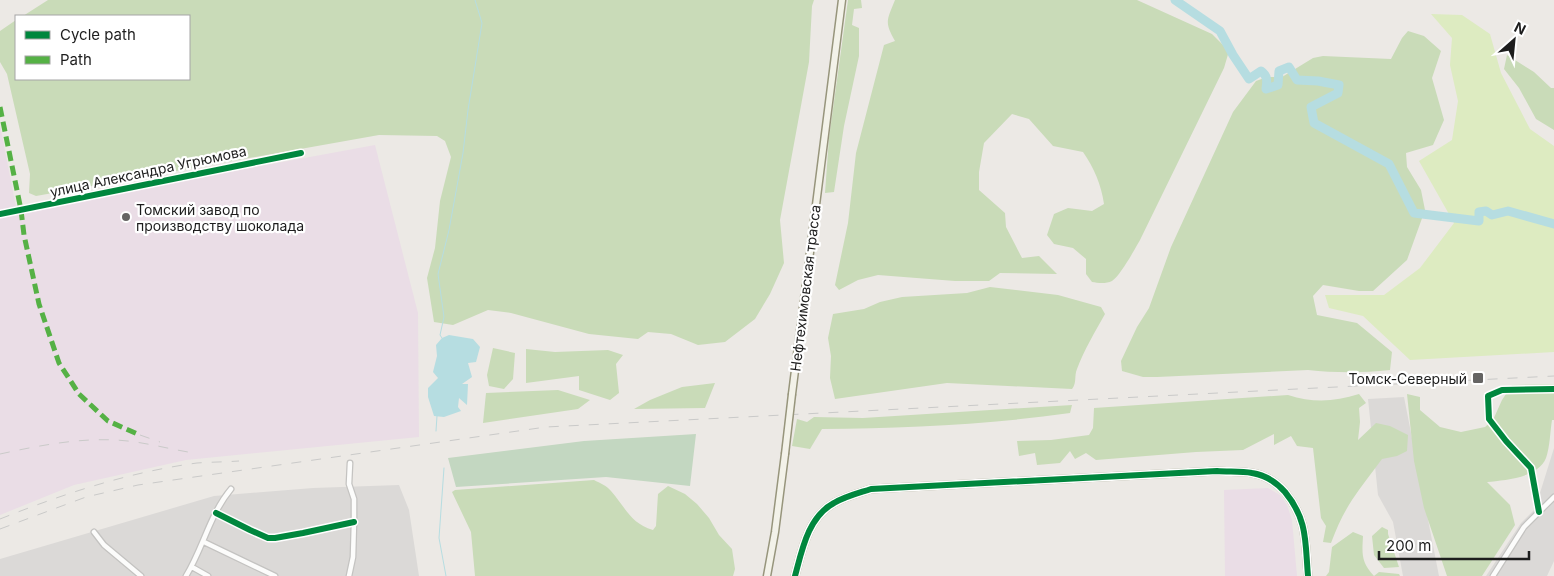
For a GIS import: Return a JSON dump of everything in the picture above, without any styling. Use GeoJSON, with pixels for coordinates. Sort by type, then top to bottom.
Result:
{"type":"FeatureCollection","features":[{"type":"Feature","properties":{"kind":"street","name":"Нефтехимовская трасса"},"geometry":{"type":"LineString","coordinates":[[767,576],[775,532],[842,0]]}},
{"type":"Feature","properties":{"kind":"street","name":"улица Александра Угрюмова"},"geometry":{"type":"LineString","coordinates":[[0,214],[301,153]]}},
{"type":"Feature","properties":{"kind":"street"},"geometry":{"type":"LineString","coordinates":[[1539,512],[1531,468],[1489,419],[1488,396],[1502,390],[1554,389]]}},
{"type":"Feature","properties":{"kind":"street"},"geometry":{"type":"LineString","coordinates":[[350,463],[349,484],[354,499],[353,557],[350,576]]}},
{"type":"Feature","properties":{"kind":"street"},"geometry":{"type":"LineString","coordinates":[[795,576],[806,536],[815,521],[832,503],[871,489],[1217,471],[1252,473],[1263,476],[1279,486],[1293,501],[1303,524],[1308,576]]}},
{"type":"Feature","properties":{"kind":"street"},"geometry":{"type":"LineString","coordinates":[[186,576],[204,542],[222,499],[231,489]]}},
{"type":"Feature","properties":{"kind":"street"},"geometry":{"type":"LineString","coordinates":[[1493,576],[1524,527],[1554,497]]}},
{"type":"Feature","properties":{"kind":"street"},"geometry":{"type":"LineString","coordinates":[[216,513],[268,538],[354,522]]}},
{"type":"Feature","properties":{"kind":"street"},"geometry":{"type":"LineString","coordinates":[[94,532],[104,545],[141,576]]}},
{"type":"Feature","properties":{"kind":"street"},"geometry":{"type":"LineString","coordinates":[[204,542],[275,576]]}},
{"type":"Feature","properties":{"kind":"street"},"geometry":{"type":"LineString","coordinates":[[192,567],[208,576]]}},
{"type":"Feature","properties":{"kind":"shaded area"},"geometry":{"type":"Polygon","coordinates":[[[0,125],[16,207],[27,209],[375,145],[418,313],[419,437],[186,460],[74,485],[0,515],[0,125]]]}},
{"type":"Feature","properties":{"kind":"shaded area"},"geometry":{"type":"Polygon","coordinates":[[[1404,397],[1439,576],[1403,576],[1393,522],[1378,495],[1368,399],[1404,397]]]}},
{"type":"Feature","properties":{"kind":"shaded area"},"geometry":{"type":"Polygon","coordinates":[[[1554,448],[1554,561],[1547,576],[1486,576],[1521,523],[1535,509],[1554,448]]]}},
{"type":"Feature","properties":{"kind":"shaded area"},"geometry":{"type":"Polygon","coordinates":[[[399,485],[409,510],[419,576],[0,576],[0,559],[214,496],[313,488],[399,485]]]}},
{"type":"Feature","properties":{"kind":"shaded area"},"geometry":{"type":"Polygon","coordinates":[[[1268,488],[1280,495],[1287,505],[1292,520],[1297,576],[1225,576],[1224,490],[1268,488]]]}},
{"type":"Feature","properties":{"kind":"green space"},"geometry":{"type":"Polygon","coordinates":[[[48,0],[814,0],[812,6],[809,62],[780,220],[784,263],[770,294],[755,319],[725,342],[698,345],[671,334],[648,332],[638,339],[589,334],[511,313],[488,310],[453,325],[434,322],[427,278],[435,248],[440,201],[451,157],[445,141],[437,136],[379,135],[36,196],[29,193],[30,174],[7,74],[0,62],[0,31],[15,21],[15,80],[190,80],[190,15],[25,15],[48,0]]]}},
{"type":"Feature","properties":{"kind":"green space"},"geometry":{"type":"Polygon","coordinates":[[[848,0],[861,0],[862,8],[854,9],[852,25],[859,28],[859,56],[844,126],[834,192],[825,193],[829,138],[848,0]]]}},
{"type":"Feature","properties":{"kind":"green space"},"geometry":{"type":"Polygon","coordinates":[[[895,0],[1137,0],[1212,34],[1229,51],[1224,68],[1140,240],[1123,268],[1112,281],[1105,283],[1092,282],[1086,274],[1086,259],[1073,248],[1054,244],[1047,235],[1054,214],[1068,208],[1092,211],[1104,204],[1099,183],[1087,158],[1083,152],[1053,146],[1029,119],[1012,114],[984,143],[979,172],[979,190],[1005,213],[1006,227],[1022,258],[1039,256],[1057,274],[1000,273],[989,281],[955,281],[878,275],[858,280],[839,290],[835,285],[848,223],[856,153],[884,45],[895,41],[889,29],[888,21],[895,0]]]}},
{"type":"Feature","properties":{"kind":"green space"},"geometry":{"type":"Polygon","coordinates":[[[1431,14],[1462,15],[1490,34],[1501,73],[1530,129],[1554,146],[1554,352],[1410,360],[1363,316],[1329,308],[1325,295],[1384,295],[1420,268],[1454,223],[1419,161],[1452,140],[1458,101],[1450,65],[1452,38],[1431,14]]]}},
{"type":"Feature","properties":{"kind":"green space"},"geometry":{"type":"Polygon","coordinates":[[[1408,31],[1424,36],[1441,51],[1432,78],[1444,120],[1433,145],[1406,153],[1407,167],[1421,190],[1425,210],[1407,260],[1373,291],[1359,291],[1323,285],[1313,296],[1317,315],[1357,323],[1392,352],[1390,370],[1328,372],[1308,370],[1157,377],[1143,377],[1122,371],[1121,361],[1137,327],[1149,308],[1171,247],[1233,112],[1256,81],[1267,77],[1282,77],[1313,58],[1323,56],[1391,59],[1408,31]]]}},
{"type":"Feature","properties":{"kind":"green space"},"geometry":{"type":"Polygon","coordinates":[[[1507,55],[1534,72],[1551,88],[1554,88],[1554,130],[1536,119],[1519,88],[1504,69],[1507,55]]]}},
{"type":"Feature","properties":{"kind":"green space"},"geometry":{"type":"Polygon","coordinates":[[[990,287],[1058,295],[1101,307],[1105,314],[1080,362],[1072,389],[947,383],[835,399],[830,378],[831,356],[828,338],[833,314],[864,309],[880,302],[902,297],[967,293],[990,287]]]}},
{"type":"Feature","properties":{"kind":"green space"},"geometry":{"type":"Polygon","coordinates":[[[493,348],[515,353],[513,379],[504,389],[489,386],[487,375],[493,348]]]}},
{"type":"Feature","properties":{"kind":"green space"},"geometry":{"type":"Polygon","coordinates":[[[526,349],[555,352],[608,350],[623,355],[616,364],[619,393],[610,400],[579,390],[579,376],[526,383],[526,349]]]}},
{"type":"Feature","properties":{"kind":"green space"},"geometry":{"type":"Polygon","coordinates":[[[715,383],[705,408],[634,409],[650,400],[682,387],[715,383]]]}},
{"type":"Feature","properties":{"kind":"green space"},"geometry":{"type":"Polygon","coordinates":[[[1554,384],[1554,420],[1552,420],[1546,458],[1542,465],[1529,474],[1520,477],[1487,482],[1510,505],[1515,525],[1482,576],[1447,576],[1424,508],[1414,461],[1407,394],[1420,397],[1420,410],[1440,427],[1461,432],[1485,427],[1493,420],[1502,400],[1512,385],[1554,384]]]}},
{"type":"Feature","properties":{"kind":"green space"},"geometry":{"type":"Polygon","coordinates":[[[558,390],[590,400],[578,409],[483,423],[486,393],[558,390]]]}},
{"type":"Feature","properties":{"kind":"green space"},"geometry":{"type":"Polygon","coordinates":[[[1359,394],[1366,403],[1359,408],[1358,440],[1376,423],[1390,426],[1408,435],[1407,451],[1397,456],[1382,459],[1349,505],[1331,543],[1323,542],[1326,526],[1321,518],[1313,448],[1297,446],[1291,436],[1274,445],[1274,434],[1243,450],[1096,460],[1086,453],[1075,459],[1070,451],[1060,463],[1037,465],[1035,453],[1019,456],[1017,441],[1051,440],[1089,435],[1093,428],[1094,408],[1288,395],[1324,400],[1341,399],[1359,394]]]}},
{"type":"Feature","properties":{"kind":"green space"},"geometry":{"type":"Polygon","coordinates":[[[1072,405],[1070,413],[977,423],[915,427],[822,429],[810,449],[792,446],[797,419],[807,422],[814,417],[863,418],[1072,405]]]}},
{"type":"Feature","properties":{"kind":"green space"},"geometry":{"type":"Polygon","coordinates":[[[696,434],[690,486],[606,477],[456,487],[448,458],[584,441],[696,434]]]}},
{"type":"Feature","properties":{"kind":"green space"},"geometry":{"type":"Polygon","coordinates":[[[594,480],[609,489],[634,519],[653,530],[656,526],[658,494],[668,486],[685,494],[709,518],[719,535],[732,549],[735,569],[733,576],[475,576],[471,532],[452,492],[455,490],[594,480]]]}},
{"type":"Feature","properties":{"kind":"green space"},"geometry":{"type":"Polygon","coordinates":[[[1382,527],[1388,530],[1399,567],[1384,568],[1374,555],[1372,536],[1382,527]]]}},
{"type":"Feature","properties":{"kind":"green space"},"geometry":{"type":"Polygon","coordinates":[[[1353,532],[1363,536],[1363,558],[1374,576],[1326,576],[1329,572],[1332,547],[1353,532]]]}},
{"type":"Feature","properties":{"kind":"green space"},"geometry":{"type":"Polygon","coordinates":[[[1379,572],[1399,574],[1400,576],[1374,576],[1379,572]]]}},
{"type":"Feature","properties":{"kind":"water"},"geometry":{"type":"Polygon","coordinates":[[[449,335],[473,339],[480,347],[476,362],[468,363],[472,377],[462,384],[468,384],[467,405],[459,398],[458,407],[461,411],[444,417],[434,416],[428,397],[428,388],[438,378],[433,372],[437,356],[436,345],[442,338],[449,335]]]}},
{"type":"Feature","properties":{"kind":"waterway"},"geometry":{"type":"LineString","coordinates":[[442,338],[440,335],[444,317],[438,274],[449,230],[463,153],[482,23],[475,0]]}},
{"type":"Feature","properties":{"kind":"waterway"},"geometry":{"type":"LineString","coordinates":[[1175,0],[1220,31],[1249,79],[1261,71],[1265,75],[1266,89],[1278,85],[1279,71],[1289,67],[1297,80],[1339,85],[1338,93],[1311,107],[1314,123],[1389,164],[1414,213],[1479,221],[1479,212],[1486,211],[1492,215],[1508,211],[1554,224]]}},
{"type":"Feature","properties":{"kind":"waterway"},"geometry":{"type":"LineString","coordinates":[[436,431],[437,416]]}},
{"type":"Feature","properties":{"kind":"waterway"},"geometry":{"type":"LineString","coordinates":[[444,468],[439,538],[446,576]]}},
{"type":"Feature","properties":{"kind":"railway"},"geometry":{"type":"LineString","coordinates":[[0,529],[86,497],[138,485],[546,427],[1554,376]]}},
{"type":"Feature","properties":{"kind":"railway"},"geometry":{"type":"LineString","coordinates":[[140,435],[160,442]]}},
{"type":"Feature","properties":{"kind":"railway"},"geometry":{"type":"LineString","coordinates":[[0,454],[57,443],[86,440],[135,442],[194,453]]}},
{"type":"Feature","properties":{"kind":"railway"},"geometry":{"type":"LineString","coordinates":[[0,519],[48,501],[121,478],[197,463],[239,461]]}},
{"type":"Feature","properties":{"kind":"marked path"},"geometry":{"type":"LineString","coordinates":[[0,107],[20,205]]}},
{"type":"Feature","properties":{"kind":"marked path"},"geometry":{"type":"LineString","coordinates":[[21,210],[24,235],[39,304],[59,363],[79,394],[108,421],[140,435]]}},
{"type":"Feature","properties":{"kind":"cycle path"},"geometry":{"type":"LineString","coordinates":[[0,214],[301,153]]}},
{"type":"Feature","properties":{"kind":"cycle path"},"geometry":{"type":"LineString","coordinates":[[1539,512],[1531,468],[1489,419],[1488,396],[1502,390],[1554,389]]}},
{"type":"Feature","properties":{"kind":"cycle path"},"geometry":{"type":"LineString","coordinates":[[795,576],[807,535],[818,517],[834,503],[871,489],[1217,471],[1257,474],[1270,480],[1285,492],[1302,522],[1308,576]]}},
{"type":"Feature","properties":{"kind":"cycle path"},"geometry":{"type":"LineString","coordinates":[[216,513],[268,538],[354,522]]}},
{"type":"Feature","properties":{"kind":"place","name":"Томский завод по производству шоколада"},"geometry":{"type":"Point","coordinates":[126,217]}},
{"type":"Feature","properties":{"kind":"place","name":"Томск-Северный"},"geometry":{"type":"Point","coordinates":[1478,378]}}]}
